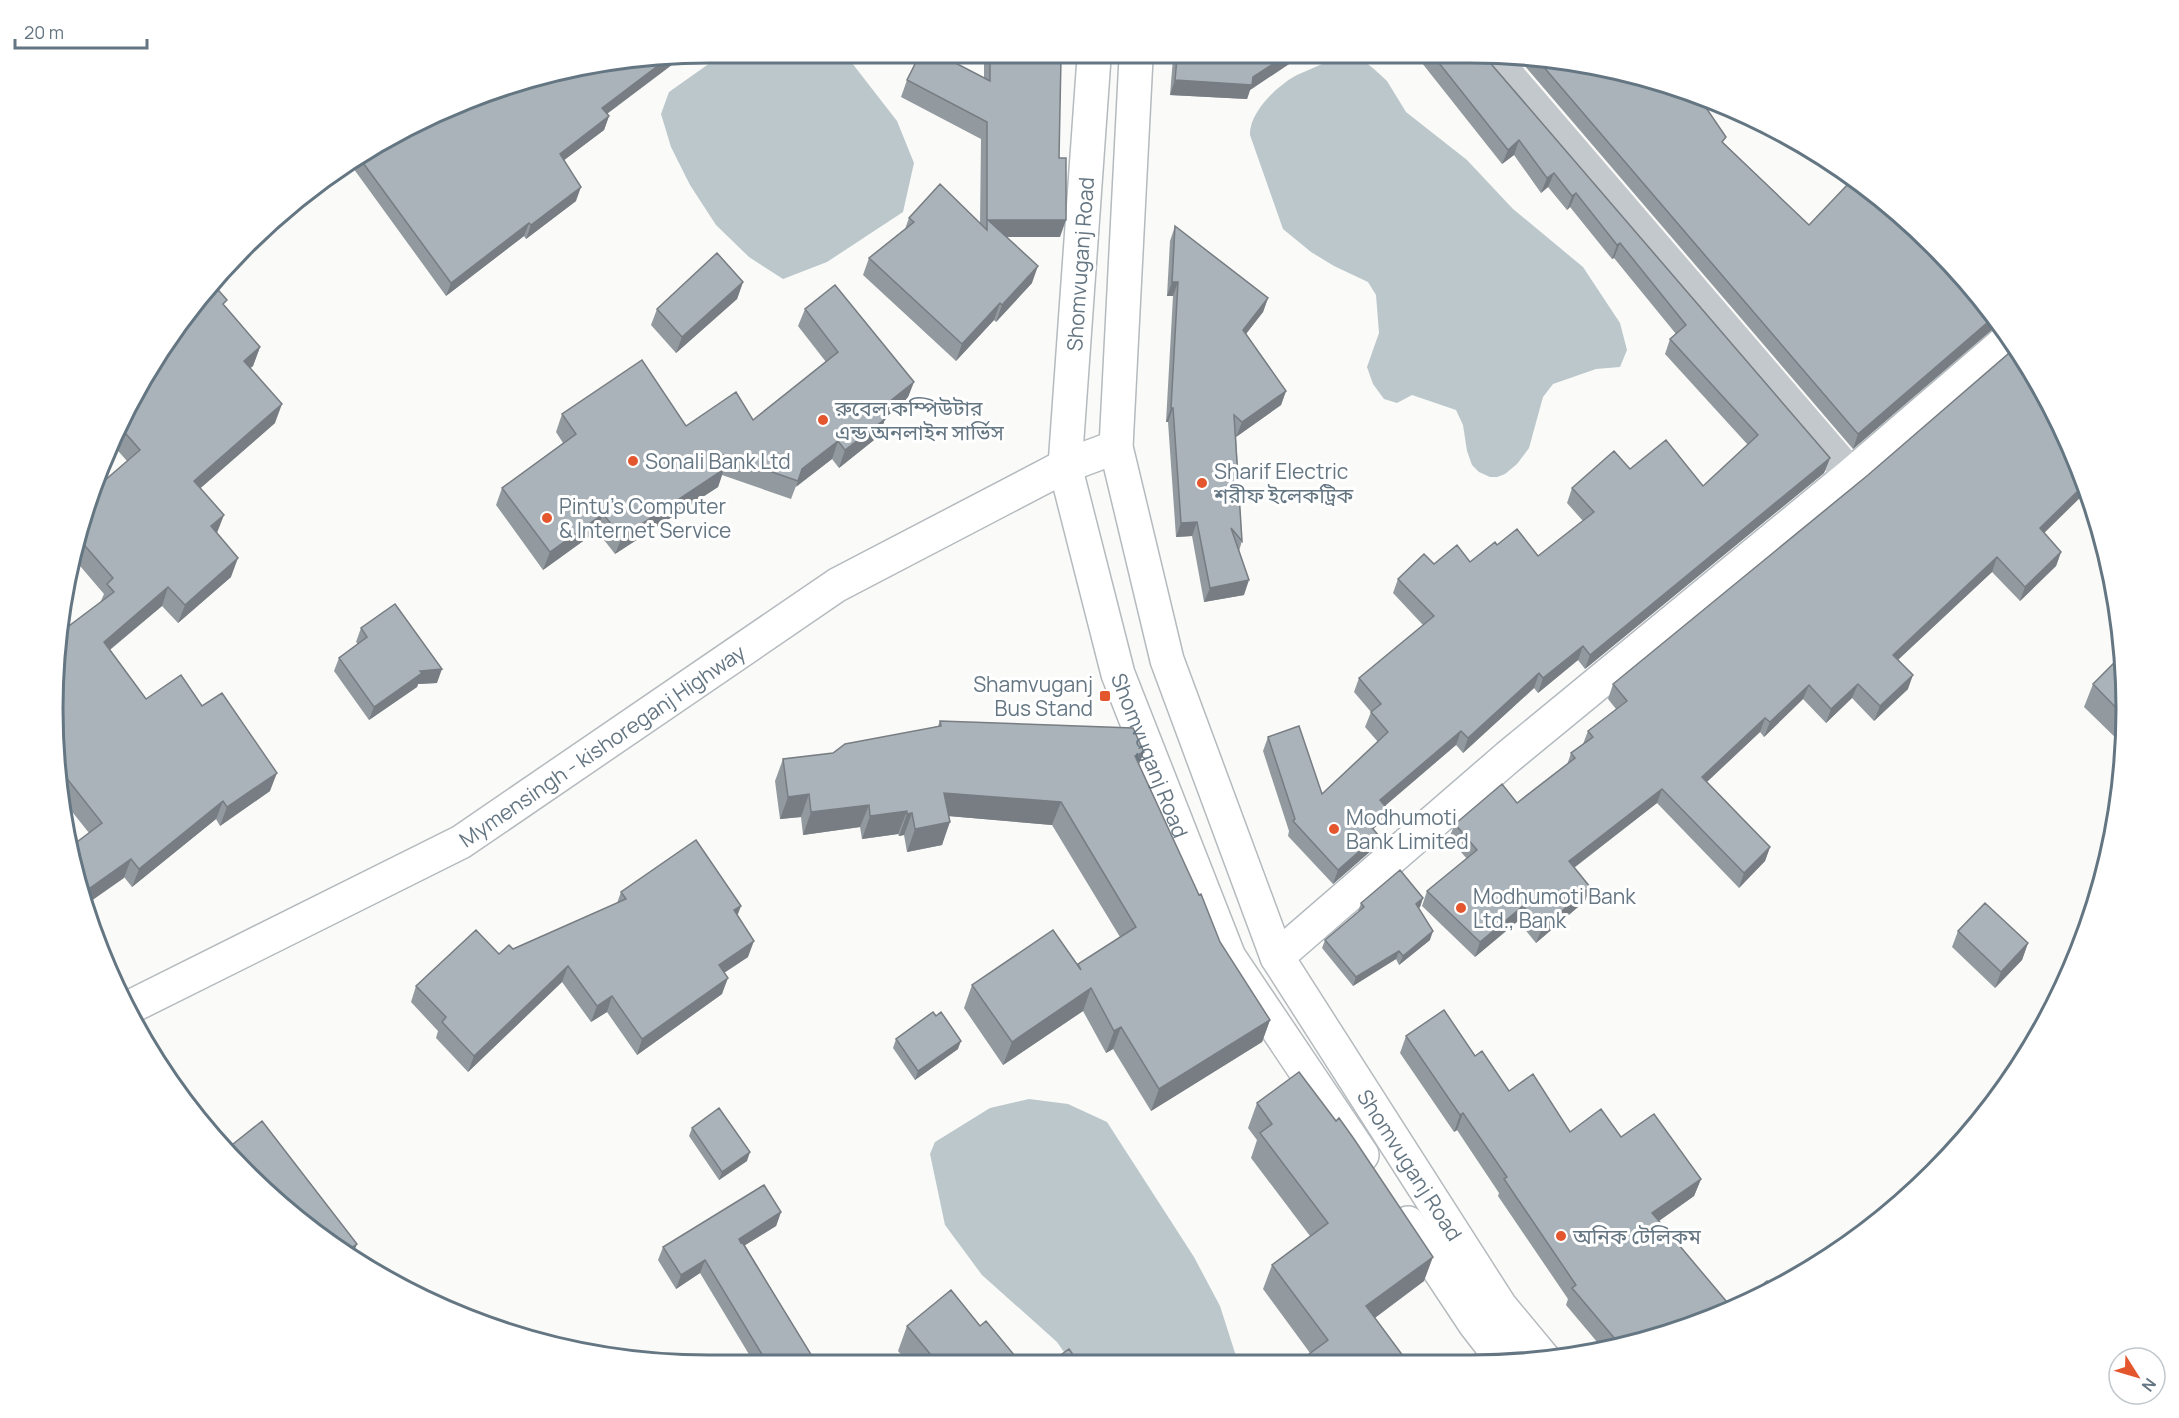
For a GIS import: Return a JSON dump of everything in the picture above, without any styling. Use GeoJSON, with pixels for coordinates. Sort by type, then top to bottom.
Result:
{"type":"FeatureCollection","features":[{"type":"Feature","properties":{"kind":"main road","name":"Shomvuganj Road"},"geometry":{"type":"LineString","coordinates":[[1094,63],[1065,465],[1118,674],[1229,957],[1475,1324],[1498,1354]]}},
{"type":"Feature","properties":{"kind":"main road","name":"Shomvuganj Road"},"geometry":{"type":"LineString","coordinates":[[1136,63],[1116,447],[1167,660],[1277,957],[1500,1306],[1537,1351]]}},
{"type":"Feature","properties":{"kind":"main road"},"geometry":{"type":"LineString","coordinates":[[1277,957],[1508,757],[1851,475],[2003,344]]}},
{"type":"Feature","properties":{"kind":"main road"},"geometry":{"type":"LineString","coordinates":[[1065,465],[1116,447]]}},
{"type":"Feature","properties":{"kind":"main road","name":"Mymensingh - kishoreganj Highway"},"geometry":{"type":"LineString","coordinates":[[135,1004],[461,842],[837,585],[1065,465]]}},
{"type":"Feature","properties":{"kind":"street"},"geometry":{"type":"LineString","coordinates":[[1498,64],[1851,475]]}},
{"type":"Feature","properties":{"kind":"shaded area"},"geometry":{"type":"Polygon","coordinates":[[[710,63],[852,63],[897,121],[914,163],[903,212],[827,262],[783,279],[749,257],[716,225],[690,185],[671,147],[661,114],[669,92],[710,63]]]}},
{"type":"Feature","properties":{"kind":"shaded area"},"geometry":{"type":"Polygon","coordinates":[[[1325,63],[1366,63],[1387,81],[1406,112],[1467,160],[1513,209],[1583,267],[1620,323],[1627,350],[1620,367],[1596,369],[1553,384],[1543,397],[1529,448],[1517,464],[1505,474],[1490,477],[1479,472],[1472,465],[1467,451],[1463,425],[1456,410],[1412,395],[1397,403],[1384,399],[1373,384],[1367,367],[1379,333],[1376,295],[1368,282],[1311,252],[1283,229],[1250,135],[1254,117],[1266,100],[1297,75],[1325,63]]]}},
{"type":"Feature","properties":{"kind":"shaded area"},"geometry":{"type":"Polygon","coordinates":[[[1029,1099],[1068,1104],[1107,1122],[1194,1257],[1220,1306],[1236,1355],[1066,1355],[1057,1342],[982,1275],[945,1225],[930,1154],[935,1142],[990,1108],[1029,1099]]]}},
{"type":"Feature","properties":{"kind":"building"},"geometry":{"type":"Polygon","coordinates":[[[916,63],[956,63],[990,81],[990,63],[1061,63],[1059,158],[1066,158],[1066,220],[988,220],[1038,266],[962,344],[869,258],[914,222],[909,218],[940,184],[987,230],[987,122],[907,80],[916,63]]]}},
{"type":"Feature","properties":{"kind":"building"},"geometry":{"type":"Polygon","coordinates":[[[1177,63],[1274,63],[1253,77],[1252,85],[1175,80],[1177,63]]]}},
{"type":"Feature","properties":{"kind":"building"},"geometry":{"type":"Polygon","coordinates":[[[1439,63],[1491,63],[1830,458],[1590,655],[1583,646],[1543,678],[1539,673],[1468,738],[1461,731],[1380,800],[1386,807],[1369,824],[1378,835],[1338,870],[1293,821],[1295,819],[1268,737],[1299,726],[1322,794],[1388,732],[1371,712],[1381,704],[1359,678],[1434,616],[1398,579],[1424,554],[1434,564],[1457,545],[1470,562],[1495,542],[1497,545],[1517,529],[1538,556],[1594,512],[1572,488],[1614,451],[1630,469],[1666,440],[1703,486],[1758,435],[1670,339],[1686,325],[1620,243],[1617,245],[1576,193],[1572,196],[1554,173],[1547,178],[1519,140],[1508,150],[1439,63]]]}},
{"type":"Feature","properties":{"kind":"building"},"geometry":{"type":"Polygon","coordinates":[[[659,65],[602,108],[609,116],[560,154],[581,187],[531,225],[529,223],[451,283],[364,164],[423,130],[501,97],[583,75],[659,65]]]}},
{"type":"Feature","properties":{"kind":"building"},"geometry":{"type":"Polygon","coordinates":[[[1544,68],[1596,75],[1637,85],[1706,108],[1726,137],[1722,142],[1809,225],[1847,185],[1896,223],[1956,283],[1988,322],[1858,434],[1544,68]]]}},
{"type":"Feature","properties":{"kind":"building"},"geometry":{"type":"Polygon","coordinates":[[[1175,226],[1268,298],[1243,330],[1286,391],[1242,422],[1234,415],[1242,541],[1231,528],[1249,580],[1210,588],[1197,522],[1181,523],[1173,408],[1171,408],[1178,282],[1172,282],[1175,226]]]}},
{"type":"Feature","properties":{"kind":"building"},"geometry":{"type":"Polygon","coordinates":[[[717,253],[743,282],[682,337],[657,309],[717,253]]]}},
{"type":"Feature","properties":{"kind":"building"},"geometry":{"type":"Polygon","coordinates":[[[835,285],[914,382],[879,410],[885,419],[845,450],[838,441],[802,469],[798,481],[712,451],[724,469],[622,537],[603,514],[550,552],[502,488],[576,434],[562,414],[642,360],[686,426],[736,392],[753,420],[838,352],[805,309],[835,285]]]}},
{"type":"Feature","properties":{"kind":"building"},"geometry":{"type":"Polygon","coordinates":[[[218,289],[227,300],[223,304],[260,347],[244,361],[282,404],[194,481],[224,515],[211,526],[238,558],[185,605],[168,587],[104,642],[146,699],[181,675],[202,706],[222,693],[277,773],[227,807],[223,801],[139,869],[131,859],[89,889],[77,842],[102,823],[67,779],[64,751],[64,667],[69,626],[114,592],[107,584],[113,578],[84,545],[97,501],[105,480],[140,450],[125,433],[130,423],[172,350],[218,289]]]}},
{"type":"Feature","properties":{"kind":"building"},"geometry":{"type":"Polygon","coordinates":[[[2009,353],[2049,423],[2078,491],[2040,528],[2061,552],[2025,587],[1997,557],[1893,655],[1913,675],[1880,706],[1858,684],[1831,709],[1809,685],[1770,722],[1765,718],[1702,777],[1770,847],[1744,873],[1662,789],[1569,861],[1590,887],[1542,928],[1523,906],[1480,942],[1427,891],[1477,850],[1455,824],[1502,784],[1517,803],[1575,758],[1571,753],[1593,737],[1588,731],[1627,701],[1613,684],[1868,475],[2009,353]]]}},
{"type":"Feature","properties":{"kind":"building"},"geometry":{"type":"Polygon","coordinates":[[[395,604],[442,669],[420,671],[422,673],[374,707],[339,658],[367,637],[361,628],[395,604]]]}},
{"type":"Feature","properties":{"kind":"building"},"geometry":{"type":"Polygon","coordinates":[[[2114,663],[2116,708],[2093,684],[2114,663]]]}},
{"type":"Feature","properties":{"kind":"building"},"geometry":{"type":"Polygon","coordinates":[[[940,721],[1133,728],[1144,752],[1135,756],[1199,895],[1201,894],[1220,942],[1270,1020],[1159,1089],[1121,1027],[1114,1031],[1091,988],[1012,1042],[972,985],[1053,930],[1081,970],[1078,964],[1136,927],[1061,802],[944,793],[950,822],[915,829],[912,813],[907,814],[907,811],[870,816],[869,805],[811,812],[809,794],[788,797],[783,759],[833,753],[845,744],[941,726],[940,721]]]}},
{"type":"Feature","properties":{"kind":"building"},"geometry":{"type":"Polygon","coordinates":[[[696,840],[741,906],[734,910],[754,941],[719,965],[728,978],[642,1039],[612,996],[597,1006],[568,966],[474,1056],[442,1022],[446,1017],[416,986],[476,930],[499,954],[509,945],[513,949],[626,899],[621,892],[696,840]]]}},
{"type":"Feature","properties":{"kind":"building"},"geometry":{"type":"Polygon","coordinates":[[[1400,870],[1423,898],[1416,904],[1433,931],[1403,956],[1399,951],[1356,977],[1325,940],[1364,907],[1361,903],[1400,870]]]}},
{"type":"Feature","properties":{"kind":"building"},"geometry":{"type":"Polygon","coordinates":[[[1985,903],[2028,943],[2001,972],[1958,931],[1985,903]]]}},
{"type":"Feature","properties":{"kind":"building"},"geometry":{"type":"Polygon","coordinates":[[[1444,1010],[1475,1056],[1482,1051],[1509,1091],[1533,1074],[1570,1132],[1601,1109],[1621,1137],[1654,1114],[1701,1179],[1652,1213],[1727,1302],[1678,1321],[1615,1338],[1572,1288],[1576,1285],[1504,1179],[1507,1177],[1463,1113],[1460,1115],[1406,1036],[1444,1010]]]}},
{"type":"Feature","properties":{"kind":"building"},"geometry":{"type":"Polygon","coordinates":[[[933,1012],[936,1016],[941,1012],[961,1041],[918,1071],[896,1039],[933,1012]]]}},
{"type":"Feature","properties":{"kind":"building"},"geometry":{"type":"Polygon","coordinates":[[[1299,1072],[1336,1121],[1339,1118],[1433,1257],[1366,1306],[1402,1355],[1308,1355],[1328,1340],[1272,1265],[1328,1223],[1260,1133],[1272,1124],[1257,1103],[1299,1072]]]}},
{"type":"Feature","properties":{"kind":"building"},"geometry":{"type":"Polygon","coordinates":[[[719,1108],[750,1152],[722,1172],[692,1128],[719,1108]]]}},
{"type":"Feature","properties":{"kind":"building"},"geometry":{"type":"Polygon","coordinates":[[[262,1121],[357,1244],[352,1247],[316,1222],[283,1195],[232,1145],[262,1121]]]}},
{"type":"Feature","properties":{"kind":"building"},"geometry":{"type":"Polygon","coordinates":[[[764,1185],[781,1212],[739,1239],[811,1355],[762,1355],[705,1260],[681,1275],[663,1247],[764,1185]]]}},
{"type":"Feature","properties":{"kind":"building"},"geometry":{"type":"Polygon","coordinates":[[[951,1290],[980,1326],[986,1321],[1014,1355],[931,1355],[907,1326],[951,1290]]]}},
{"type":"Feature","properties":{"kind":"building"},"geometry":{"type":"Polygon","coordinates":[[[1069,1349],[1073,1355],[1061,1355],[1069,1349]]]}},
{"type":"Feature","properties":{"kind":"place","name":"রুবেল কম্পিউটার এন্ড অনলাইন সার্ভিস"},"geometry":{"type":"Point","coordinates":[823,420]}},
{"type":"Feature","properties":{"kind":"place","name":"Sonali Bank Ltd"},"geometry":{"type":"Point","coordinates":[633,461]}},
{"type":"Feature","properties":{"kind":"place","name":"Sharif Electric শরীফ ইলেকট্রিক"},"geometry":{"type":"Point","coordinates":[1202,483]}},
{"type":"Feature","properties":{"kind":"place","name":"Pintu's Computer & Internet Service"},"geometry":{"type":"Point","coordinates":[547,518]}},
{"type":"Feature","properties":{"kind":"place","name":"Shamvuganj Bus Stand"},"geometry":{"type":"Point","coordinates":[1105,696]}},
{"type":"Feature","properties":{"kind":"place","name":"Modhumoti Bank Limited"},"geometry":{"type":"Point","coordinates":[1334,829]}},
{"type":"Feature","properties":{"kind":"place","name":"Modhumoti Bank Ltd., Bank"},"geometry":{"type":"Point","coordinates":[1461,908]}},
{"type":"Feature","properties":{"kind":"place","name":"অনিক টেলিকম"},"geometry":{"type":"Point","coordinates":[1561,1236]}}]}
